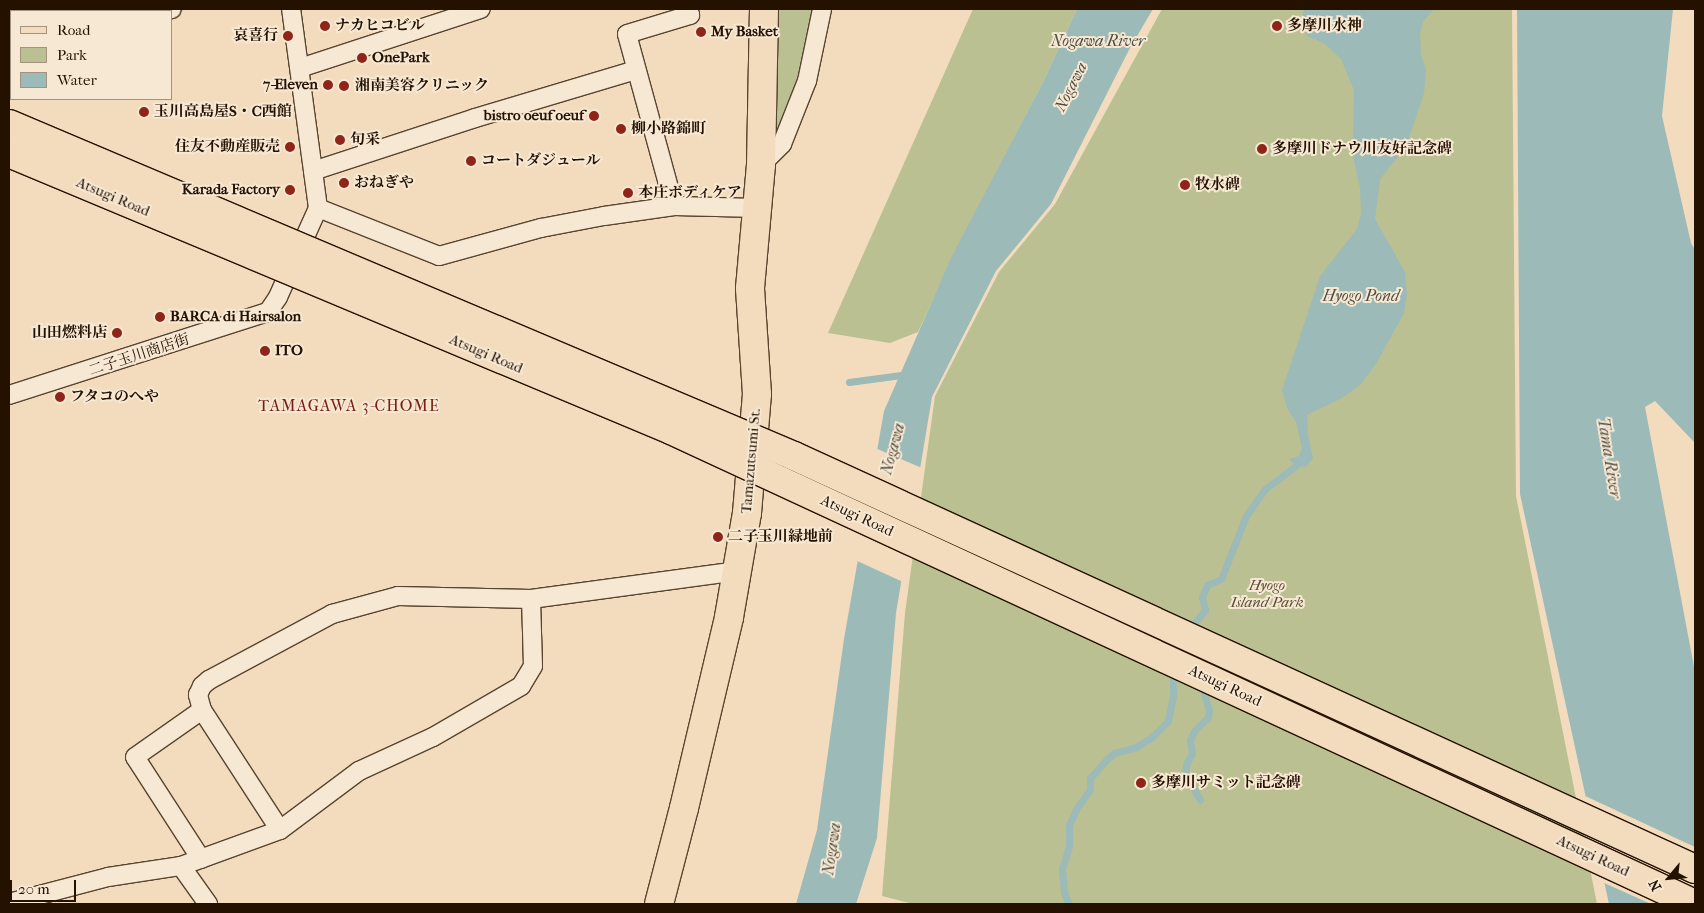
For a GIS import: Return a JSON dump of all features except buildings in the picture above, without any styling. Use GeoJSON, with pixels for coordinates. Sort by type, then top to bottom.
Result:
{"type":"FeatureCollection","features":[{"type":"Feature","properties":{"kind":"main road","name":"Tamazutsumi St."},"geometry":{"type":"LineString","coordinates":[[658,904],[684,808],[738,571],[748,513],[757,394],[750,288],[761,165],[764,9]]}},
{"type":"Feature","properties":{"kind":"main road","name":"Atsugi Road"},"geometry":{"type":"LineString","coordinates":[[9,124],[794,456],[1695,869]]}},
{"type":"Feature","properties":{"kind":"main road","name":"Atsugi Road"},"geometry":{"type":"LineString","coordinates":[[9,153],[671,430],[1695,904]]}},
{"type":"Feature","properties":{"kind":"street"},"geometry":{"type":"LineString","coordinates":[[290,9],[300,68],[318,208],[439,256],[541,228],[604,216],[674,206],[758,208]]}},
{"type":"Feature","properties":{"kind":"street"},"geometry":{"type":"LineString","coordinates":[[300,68],[481,9]]}},
{"type":"Feature","properties":{"kind":"street"},"geometry":{"type":"LineString","coordinates":[[674,206],[627,34],[690,15],[688,9]]}},
{"type":"Feature","properties":{"kind":"street"},"geometry":{"type":"LineString","coordinates":[[761,165],[782,144],[807,81],[822,9]]}},
{"type":"Feature","properties":{"kind":"street"},"geometry":{"type":"LineString","coordinates":[[313,171],[475,118],[636,70]]}},
{"type":"Feature","properties":{"kind":"street","name":"二子玉川商店街"},"geometry":{"type":"LineString","coordinates":[[9,396],[104,367],[268,312],[278,297],[318,208]]}},
{"type":"Feature","properties":{"kind":"street"},"geometry":{"type":"LineString","coordinates":[[280,830],[202,710],[198,695],[202,686],[209,680],[332,614],[398,596],[531,598],[708,573],[738,571]]}},
{"type":"Feature","properties":{"kind":"street"},"geometry":{"type":"LineString","coordinates":[[9,904],[108,877],[181,866],[280,830],[359,771],[433,737],[520,686],[534,666],[531,598]]}},
{"type":"Feature","properties":{"kind":"street"},"geometry":{"type":"LineString","coordinates":[[201,859],[135,757],[202,710]]}},
{"type":"Feature","properties":{"kind":"street"},"geometry":{"type":"LineString","coordinates":[[181,866],[208,904]]}},
{"type":"Feature","properties":{"kind":"green space"},"geometry":{"type":"Polygon","coordinates":[[[775,9],[814,9],[807,58],[778,130],[775,130],[775,9]]]}},
{"type":"Feature","properties":{"kind":"green space"},"geometry":{"type":"Polygon","coordinates":[[[973,9],[1077,9],[1043,82],[954,254],[918,332],[890,343],[828,333],[973,9]]]}},
{"type":"Feature","properties":{"kind":"green space","name":"Hyogo Island Park"},"geometry":{"type":"Polygon","coordinates":[[[1162,9],[1512,9],[1516,496],[1597,904],[913,904],[882,896],[905,613],[935,396],[999,272],[1055,204],[1162,9]]]}},
{"type":"Feature","properties":{"kind":"water","name":"Nogawa River"},"geometry":{"type":"Polygon","coordinates":[[[1077,9],[1153,9],[1130,48],[1051,204],[996,271],[932,397],[896,613],[877,838],[856,904],[796,904],[817,830],[844,639],[884,411],[951,258],[1043,82],[1077,9]]]}},
{"type":"Feature","properties":{"kind":"water","name":"Hyogo Pond"},"geometry":{"type":"Polygon","coordinates":[[[1305,9],[1434,9],[1423,22],[1420,34],[1421,54],[1426,70],[1424,93],[1406,147],[1380,179],[1375,219],[1405,272],[1407,293],[1404,313],[1376,364],[1361,384],[1342,398],[1307,415],[1308,434],[1313,458],[1306,467],[1296,466],[1289,459],[1299,456],[1302,448],[1296,422],[1287,408],[1282,390],[1320,276],[1357,229],[1361,213],[1360,188],[1353,156],[1354,90],[1341,59],[1325,44],[1307,36],[1300,18],[1305,9]]]}},
{"type":"Feature","properties":{"kind":"water","name":"Tama River"},"geometry":{"type":"Polygon","coordinates":[[[1517,9],[1673,9],[1662,116],[1691,243],[1695,250],[1695,443],[1655,401],[1645,407],[1695,672],[1695,904],[1609,904],[1520,494],[1517,9]]]}},
{"type":"Feature","properties":{"kind":"pier"},"geometry":{"type":"Polygon","coordinates":[[[875,448],[922,468],[903,582],[855,560],[875,448]]]}},
{"type":"Feature","properties":{"kind":"pier"},"geometry":{"type":"Polygon","coordinates":[[[1583,795],[1695,847],[1695,904],[1651,904],[1602,882],[1583,795]]]}},
{"type":"Feature","properties":{"kind":"waterway"},"geometry":{"type":"LineString","coordinates":[[849,382],[908,374]]}},
{"type":"Feature","properties":{"kind":"waterway"},"geometry":{"type":"LineString","coordinates":[[1188,631],[1205,610],[1202,597],[1207,585],[1221,579],[1246,516],[1265,489],[1296,466]]}},
{"type":"Feature","properties":{"kind":"waterway"},"geometry":{"type":"LineString","coordinates":[[1069,904],[1064,892],[1062,869],[1069,846],[1069,825],[1076,809],[1090,790],[1090,778],[1114,753],[1136,747],[1152,737],[1168,721],[1173,696],[1173,680],[1178,671]]}},
{"type":"Feature","properties":{"kind":"waterway"},"geometry":{"type":"LineString","coordinates":[[1200,800],[1185,773],[1187,762],[1192,754],[1190,740],[1194,731],[1208,717],[1209,710],[1201,684]]}},
{"type":"Feature","properties":{"kind":"place","name":"ナカヒコビル"},"geometry":{"type":"Point","coordinates":[325,26]}},
{"type":"Feature","properties":{"kind":"place","name":"多摩川水神"},"geometry":{"type":"Point","coordinates":[1277,26]}},
{"type":"Feature","properties":{"kind":"place","name":"My Basket"},"geometry":{"type":"Point","coordinates":[701,32]}},
{"type":"Feature","properties":{"kind":"place","name":"哀喜行"},"geometry":{"type":"Point","coordinates":[288,36]}},
{"type":"Feature","properties":{"kind":"place","name":"OnePark"},"geometry":{"type":"Point","coordinates":[362,58]}},
{"type":"Feature","properties":{"kind":"place","name":"7-Eleven"},"geometry":{"type":"Point","coordinates":[328,85]}},
{"type":"Feature","properties":{"kind":"place","name":"湘南美容クリニック"},"geometry":{"type":"Point","coordinates":[344,86]}},
{"type":"Feature","properties":{"kind":"place","name":"玉川高島屋S・C西館"},"geometry":{"type":"Point","coordinates":[144,112]}},
{"type":"Feature","properties":{"kind":"place","name":"bistro oeuf oeuf"},"geometry":{"type":"Point","coordinates":[594,116]}},
{"type":"Feature","properties":{"kind":"place","name":"柳小路錦町"},"geometry":{"type":"Point","coordinates":[621,129]}},
{"type":"Feature","properties":{"kind":"place","name":"旬采"},"geometry":{"type":"Point","coordinates":[340,140]}},
{"type":"Feature","properties":{"kind":"place","name":"住友不動産販売"},"geometry":{"type":"Point","coordinates":[290,147]}},
{"type":"Feature","properties":{"kind":"place","name":"多摩川ドナウ川友好記念碑"},"geometry":{"type":"Point","coordinates":[1262,149]}},
{"type":"Feature","properties":{"kind":"place","name":"コートダジュール"},"geometry":{"type":"Point","coordinates":[471,161]}},
{"type":"Feature","properties":{"kind":"place","name":"おねぎや"},"geometry":{"type":"Point","coordinates":[344,183]}},
{"type":"Feature","properties":{"kind":"place","name":"牧水碑"},"geometry":{"type":"Point","coordinates":[1185,185]}},
{"type":"Feature","properties":{"kind":"place","name":"Karada Factory"},"geometry":{"type":"Point","coordinates":[290,190]}},
{"type":"Feature","properties":{"kind":"place","name":"本庄ボディケア"},"geometry":{"type":"Point","coordinates":[628,193]}},
{"type":"Feature","properties":{"kind":"place","name":"BARCA di Hairsalon"},"geometry":{"type":"Point","coordinates":[160,317]}},
{"type":"Feature","properties":{"kind":"place","name":"山田燃料店"},"geometry":{"type":"Point","coordinates":[117,333]}},
{"type":"Feature","properties":{"kind":"place","name":"ITO"},"geometry":{"type":"Point","coordinates":[265,351]}},
{"type":"Feature","properties":{"kind":"place","name":"フタコのへや"},"geometry":{"type":"Point","coordinates":[60,397]}},
{"type":"Feature","properties":{"kind":"place","name":"二子玉川緑地前"},"geometry":{"type":"Point","coordinates":[718,537]}},
{"type":"Feature","properties":{"kind":"place","name":"多摩川サミット記念碑"},"geometry":{"type":"Point","coordinates":[1141,783]}},
{"type":"Feature","properties":{"kind":"district","name":"TAMAGAWA 3-CHOME"},"geometry":{"type":"Point","coordinates":[349,406]}},
{"type":"Feature","properties":{"kind":"water label","name":"Nogawa"},"geometry":{"type":"Point","coordinates":[1071,87]}},
{"type":"Feature","properties":{"kind":"water label","name":"Nogawa"},"geometry":{"type":"Point","coordinates":[893,449]}},
{"type":"Feature","properties":{"kind":"water label","name":"Nogawa"},"geometry":{"type":"Point","coordinates":[832,849]}}]}
